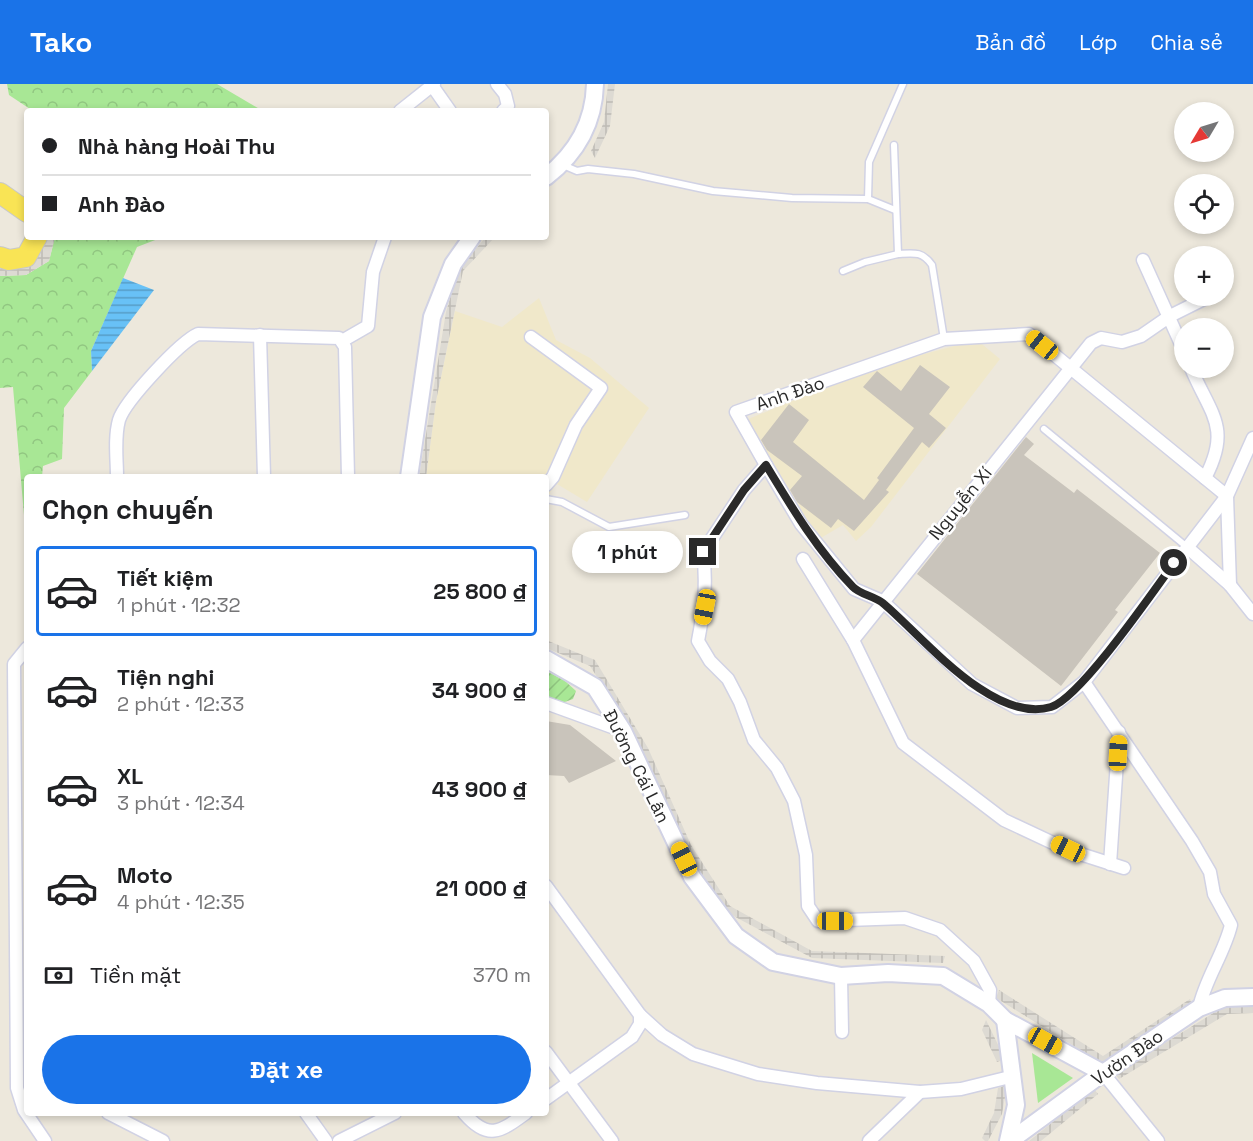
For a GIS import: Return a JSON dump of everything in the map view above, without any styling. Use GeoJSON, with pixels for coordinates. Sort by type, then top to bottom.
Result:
{"type":"FeatureCollection","features":[{"type":"Feature","properties":{"kind":"main road"},"geometry":{"type":"LineString","coordinates":[[549,175],[562,164],[579,144],[595,105],[596,84]]}},
{"type":"Feature","properties":{"kind":"main road"},"geometry":{"type":"LineString","coordinates":[[0,193],[24,210]]}},
{"type":"Feature","properties":{"kind":"main road"},"geometry":{"type":"LineString","coordinates":[[0,258],[9,260],[26,256],[35,240]]}},
{"type":"Feature","properties":{"kind":"main road"},"geometry":{"type":"LineString","coordinates":[[409,474],[432,318],[453,264],[470,240]]}},
{"type":"Feature","properties":{"kind":"main road","name":"Đường Cái Lân"},"geometry":{"type":"LineString","coordinates":[[549,661],[595,687],[623,731],[693,877],[736,936],[773,962],[841,976],[888,973],[943,976],[989,1004],[1005,1020],[1103,1073]]}},
{"type":"Feature","properties":{"kind":"main road","name":"Vườn Đào"},"geometry":{"type":"LineString","coordinates":[[1009,1141],[1103,1073],[1199,1008],[1225,998],[1253,997]]}},
{"type":"Feature","properties":{"kind":"main road"},"geometry":{"type":"LineString","coordinates":[[1005,1020],[1016,1105],[1009,1141]]}},
{"type":"Feature","properties":{"kind":"street"},"geometry":{"type":"LineString","coordinates":[[497,84],[505,94],[506,108]]}},
{"type":"Feature","properties":{"kind":"street"},"geometry":{"type":"LineString","coordinates":[[404,108],[432,85],[448,108]]}},
{"type":"Feature","properties":{"kind":"street"},"geometry":{"type":"LineString","coordinates":[[342,341],[368,326],[373,272],[384,240]]}},
{"type":"Feature","properties":{"kind":"street"},"geometry":{"type":"LineString","coordinates":[[1143,260],[1174,326]]}},
{"type":"Feature","properties":{"kind":"street","name":"Nguyễn Xí"},"geometry":{"type":"LineString","coordinates":[[853,640],[1069,367],[1091,343],[1101,338],[1122,342],[1141,336],[1170,316],[1190,306]]}},
{"type":"Feature","properties":{"kind":"street"},"geometry":{"type":"LineString","coordinates":[[117,474],[117,429],[126,406],[180,346],[198,334],[334,335],[342,341],[345,347],[348,474]]}},
{"type":"Feature","properties":{"kind":"street","name":"Anh Đào"},"geometry":{"type":"LineString","coordinates":[[766,465],[736,412],[944,339],[1029,334],[1227,496]]}},
{"type":"Feature","properties":{"kind":"street"},"geometry":{"type":"LineString","coordinates":[[260,335],[264,474]]}},
{"type":"Feature","properties":{"kind":"street"},"geometry":{"type":"LineString","coordinates":[[531,337],[601,388],[576,425],[549,482]]}},
{"type":"Feature","properties":{"kind":"street"},"geometry":{"type":"LineString","coordinates":[[1196,378],[1218,423],[1217,456],[1205,478]]}},
{"type":"Feature","properties":{"kind":"street"},"geometry":{"type":"LineString","coordinates":[[989,1004],[990,990],[974,961],[940,930],[905,918],[818,921],[808,906],[806,855],[794,801],[777,768],[754,740],[740,702],[728,679],[710,661],[698,641],[705,596],[703,552],[744,490],[766,465],[801,524],[854,589],[882,601],[972,684],[1017,708],[1052,707],[1084,682],[1227,496],[1253,438]]}},
{"type":"Feature","properties":{"kind":"street"},"geometry":{"type":"LineString","coordinates":[[1227,496],[1230,585]]}},
{"type":"Feature","properties":{"kind":"street"},"geometry":{"type":"LineString","coordinates":[[1187,546],[1230,585],[1253,614]]}},
{"type":"Feature","properties":{"kind":"street"},"geometry":{"type":"LineString","coordinates":[[803,559],[853,640],[903,743],[1004,820],[1068,849],[1124,868]]}},
{"type":"Feature","properties":{"kind":"street"},"geometry":{"type":"LineString","coordinates":[[24,652],[14,664],[17,1088],[24,1110]]}},
{"type":"Feature","properties":{"kind":"street"},"geometry":{"type":"LineString","coordinates":[[1084,682],[1192,841],[1209,872],[1214,894],[1231,925],[1226,943],[1201,996],[1199,1008]]}},
{"type":"Feature","properties":{"kind":"street"},"geometry":{"type":"LineString","coordinates":[[549,704],[623,731]]}},
{"type":"Feature","properties":{"kind":"street"},"geometry":{"type":"LineString","coordinates":[[1110,864],[1119,732]]}},
{"type":"Feature","properties":{"kind":"street"},"geometry":{"type":"LineString","coordinates":[[549,890],[640,1015],[662,1035],[693,1054],[758,1074],[817,1083],[920,1092],[961,1089],[1014,1076]]}},
{"type":"Feature","properties":{"kind":"street"},"geometry":{"type":"LineString","coordinates":[[841,976],[842,1032]]}},
{"type":"Feature","properties":{"kind":"street"},"geometry":{"type":"LineString","coordinates":[[549,1097],[632,1037],[640,1024],[640,1015]]}},
{"type":"Feature","properties":{"kind":"street"},"geometry":{"type":"LineString","coordinates":[[549,1056],[612,1141]]}},
{"type":"Feature","properties":{"kind":"street"},"geometry":{"type":"LineString","coordinates":[[1103,1073],[1158,1141]]}},
{"type":"Feature","properties":{"kind":"street"},"geometry":{"type":"LineString","coordinates":[[869,1141],[920,1092]]}},
{"type":"Feature","properties":{"kind":"street"},"geometry":{"type":"LineString","coordinates":[[28,1116],[45,1141]]}},
{"type":"Feature","properties":{"kind":"street"},"geometry":{"type":"LineString","coordinates":[[114,1116],[163,1141]]}},
{"type":"Feature","properties":{"kind":"street"},"geometry":{"type":"LineString","coordinates":[[308,1116],[327,1141]]}},
{"type":"Feature","properties":{"kind":"street"},"geometry":{"type":"LineString","coordinates":[[339,1141],[388,1116]]}},
{"type":"Feature","properties":{"kind":"street"},"geometry":{"type":"LineString","coordinates":[[466,1116],[476,1128],[489,1132],[504,1129],[522,1116]]}},
{"type":"Feature","properties":{"kind":"lane"},"geometry":{"type":"LineString","coordinates":[[868,199],[869,162],[903,84]]}},
{"type":"Feature","properties":{"kind":"lane"},"geometry":{"type":"LineString","coordinates":[[894,145],[898,254]]}},
{"type":"Feature","properties":{"kind":"lane"},"geometry":{"type":"LineString","coordinates":[[562,164],[577,171],[588,169],[634,174],[713,191],[792,198],[868,199],[895,210]]}},
{"type":"Feature","properties":{"kind":"lane"},"geometry":{"type":"LineString","coordinates":[[843,271],[865,262],[898,254],[918,252],[925,256],[932,265],[944,339]]}},
{"type":"Feature","properties":{"kind":"lane"},"geometry":{"type":"LineString","coordinates":[[1044,429],[1187,546]]}},
{"type":"Feature","properties":{"kind":"lane"},"geometry":{"type":"LineString","coordinates":[[549,500],[562,502],[609,527],[685,515]]}},
{"type":"Feature","properties":{"kind":"shaded area"},"geometry":{"type":"Polygon","coordinates":[[[608,84],[615,84],[610,126],[595,158],[591,151],[604,122],[608,84]]]}},
{"type":"Feature","properties":{"kind":"shaded area"},"geometry":{"type":"Polygon","coordinates":[[[44,240],[54,240],[49,261],[26,275],[0,276],[0,267],[23,267],[39,254],[44,240]]]}},
{"type":"Feature","properties":{"kind":"shaded area"},"geometry":{"type":"Polygon","coordinates":[[[483,240],[492,240],[463,271],[436,401],[426,474],[419,474],[446,312],[459,268],[483,240]]]}},
{"type":"Feature","properties":{"kind":"shaded area"},"geometry":{"type":"Polygon","coordinates":[[[539,298],[556,340],[590,358],[649,408],[587,502],[557,484],[549,493],[549,474],[426,474],[436,401],[455,311],[502,327],[539,298]]]}},
{"type":"Feature","properties":{"kind":"shaded area"},"geometry":{"type":"Polygon","coordinates":[[[977,340],[1000,359],[871,527],[856,541],[843,525],[819,539],[746,420],[875,367],[977,340]]]}},
{"type":"Feature","properties":{"kind":"shaded area"},"geometry":{"type":"Polygon","coordinates":[[[549,641],[595,660],[648,748],[691,845],[730,906],[812,951],[945,956],[943,963],[812,958],[726,912],[706,885],[685,848],[631,731],[590,666],[549,649],[549,641]]]}},
{"type":"Feature","properties":{"kind":"shaded area"},"geometry":{"type":"Polygon","coordinates":[[[999,990],[1103,1056],[1190,999],[1192,1004],[1103,1064],[996,998],[999,990]]]}},
{"type":"Feature","properties":{"kind":"shaded area"},"geometry":{"type":"Polygon","coordinates":[[[1253,1006],[1253,1013],[1227,1014],[1119,1079],[1115,1074],[1223,1007],[1253,1006]]]}},
{"type":"Feature","properties":{"kind":"shaded area"},"geometry":{"type":"Polygon","coordinates":[[[986,1020],[1005,1059],[997,1062],[982,1030],[986,1020]]]}},
{"type":"Feature","properties":{"kind":"shaded area"},"geometry":{"type":"Polygon","coordinates":[[[1007,1085],[1002,1114],[988,1141],[985,1141],[982,1138],[994,1113],[998,1088],[1007,1085]]]}},
{"type":"Feature","properties":{"kind":"shaded area"},"geometry":{"type":"Polygon","coordinates":[[[1094,1089],[1098,1094],[1041,1141],[1029,1141],[1094,1089]]]}},
{"type":"Feature","properties":{"kind":"green space"},"geometry":{"type":"Polygon","coordinates":[[[7,84],[217,84],[258,108],[28,108],[9,95],[7,84]]]}},
{"type":"Feature","properties":{"kind":"green space"},"geometry":{"type":"Polygon","coordinates":[[[54,240],[155,240],[137,247],[91,351],[92,371],[64,408],[62,459],[43,466],[42,474],[24,474],[24,515],[13,387],[0,388],[0,276],[26,275],[49,261],[54,240]]]}},
{"type":"Feature","properties":{"kind":"green space"},"geometry":{"type":"Polygon","coordinates":[[[549,672],[564,680],[576,691],[573,699],[562,703],[549,699],[549,672]]]}},
{"type":"Feature","properties":{"kind":"green space"},"geometry":{"type":"Polygon","coordinates":[[[1032,1053],[1073,1078],[1038,1103],[1032,1053]]]}},
{"type":"Feature","properties":{"kind":"water"},"geometry":{"type":"Polygon","coordinates":[[[123,278],[154,290],[92,371],[91,351],[123,278]]]}},
{"type":"Feature","properties":{"kind":"building"},"geometry":{"type":"Polygon","coordinates":[[[920,365],[950,387],[929,414],[946,428],[929,448],[922,442],[886,490],[889,492],[854,531],[838,519],[831,528],[797,502],[790,490],[802,476],[767,450],[761,440],[789,404],[809,420],[793,442],[864,500],[879,480],[877,478],[914,428],[863,387],[877,371],[901,391],[920,365]]]}},
{"type":"Feature","properties":{"kind":"building"},"geometry":{"type":"Polygon","coordinates":[[[1026,437],[1034,444],[1024,455],[1074,493],[1077,489],[1160,553],[1115,610],[1118,612],[1061,686],[917,574],[1026,437]]]}},
{"type":"Feature","properties":{"kind":"building"},"geometry":{"type":"Polygon","coordinates":[[[549,722],[570,725],[616,761],[569,783],[564,776],[549,775],[549,722]]]}},
{"type":"Feature","properties":{"kind":"route"},"geometry":{"type":"LineString","coordinates":[[703,552],[744,490],[766,465],[801,524],[854,589],[882,601],[972,684],[1017,708],[1052,707],[1084,682],[1174,563]]}}]}
